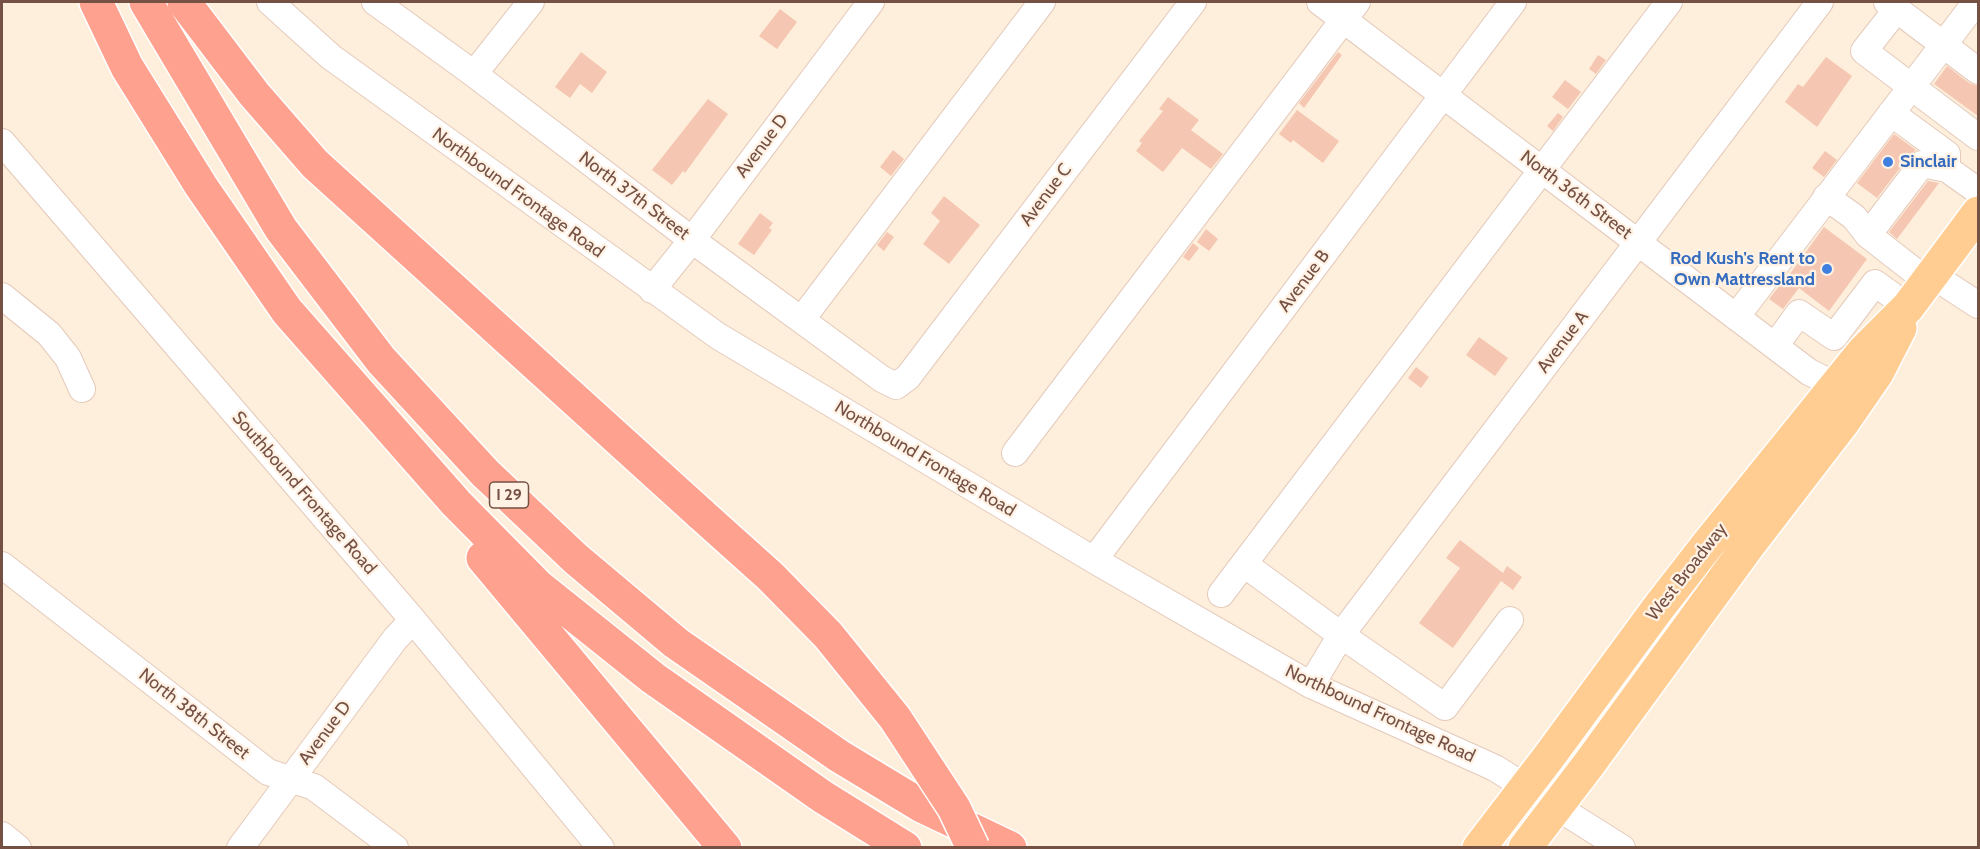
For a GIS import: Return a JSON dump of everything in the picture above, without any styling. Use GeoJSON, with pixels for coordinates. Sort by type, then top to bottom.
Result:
{"type":"FeatureCollection","features":[{"type":"Feature","properties":{"kind":"highway","name":"I 29"},"geometry":{"type":"LineString","coordinates":[[96,2],[127,67],[201,186],[287,311],[456,503],[548,594],[653,678],[823,797],[905,848]]}},
{"type":"Feature","properties":{"kind":"highway","name":"I 29"},"geometry":{"type":"LineString","coordinates":[[146,2],[281,229],[381,360],[484,473],[576,559],[676,643],[839,756],[920,805],[1010,848]]}},
{"type":"Feature","properties":{"kind":"highway"},"geometry":{"type":"LineString","coordinates":[[184,2],[254,94],[315,164],[770,576],[828,634],[895,718],[954,808],[973,848]]}},
{"type":"Feature","properties":{"kind":"highway"},"geometry":{"type":"LineString","coordinates":[[393,433],[419,483],[725,848]]}},
{"type":"Feature","properties":{"kind":"main road","name":"West Broadway"},"geometry":{"type":"LineString","coordinates":[[1479,848],[1659,607],[1835,385],[1870,344],[1908,307],[1978,213]]}},
{"type":"Feature","properties":{"kind":"main road","name":"West Broadway"},"geometry":{"type":"LineString","coordinates":[[1525,848],[1748,546],[1856,405],[1888,353],[1908,307]]}},
{"type":"Feature","properties":{"kind":"street","name":"Northbound Frontage Road"},"geometry":{"type":"LineString","coordinates":[[270,2],[331,57],[718,336],[1094,560],[1311,685],[1495,768],[1622,848]]}},
{"type":"Feature","properties":{"kind":"street","name":"North 37th Street"},"geometry":{"type":"LineString","coordinates":[[375,2],[474,74],[692,240],[882,379],[896,386]]}},
{"type":"Feature","properties":{"kind":"street"},"geometry":{"type":"LineString","coordinates":[[474,74],[531,2]]}},
{"type":"Feature","properties":{"kind":"street","name":"Avenue D"},"geometry":{"type":"LineString","coordinates":[[652,290],[871,2]]}},
{"type":"Feature","properties":{"kind":"street"},"geometry":{"type":"LineString","coordinates":[[802,319],[1042,2]]}},
{"type":"Feature","properties":{"kind":"street","name":"Avenue C"},"geometry":{"type":"LineString","coordinates":[[896,386],[908,377],[1193,2]]}},
{"type":"Feature","properties":{"kind":"street","name":"North 36th Street"},"geometry":{"type":"LineString","coordinates":[[1320,2],[1351,10],[1443,95],[1809,372],[1835,385]]}},
{"type":"Feature","properties":{"kind":"street","name":"Avenue B"},"geometry":{"type":"LineString","coordinates":[[1094,560],[1513,2]]}},
{"type":"Feature","properties":{"kind":"street"},"geometry":{"type":"LineString","coordinates":[[1221,594],[1669,2]]}},
{"type":"Feature","properties":{"kind":"street","name":"Avenue A"},"geometry":{"type":"LineString","coordinates":[[1311,685],[1341,635],[1820,2]]}},
{"type":"Feature","properties":{"kind":"street"},"geometry":{"type":"LineString","coordinates":[[1736,317],[1976,2]]}},
{"type":"Feature","properties":{"kind":"street"},"geometry":{"type":"LineString","coordinates":[[1978,71],[1892,5],[1864,51],[1978,137]]}},
{"type":"Feature","properties":{"kind":"street"},"geometry":{"type":"LineString","coordinates":[[1015,453],[1351,10]]}},
{"type":"Feature","properties":{"kind":"street"},"geometry":{"type":"LineString","coordinates":[[1891,113],[1947,153],[1947,169]]}},
{"type":"Feature","properties":{"kind":"street","name":"Southbound Frontage Road"},"geometry":{"type":"LineString","coordinates":[[2,142],[413,620],[601,848]]}},
{"type":"Feature","properties":{"kind":"street"},"geometry":{"type":"LineString","coordinates":[[1868,235],[1922,164],[1947,169],[1978,191]]}},
{"type":"Feature","properties":{"kind":"street"},"geometry":{"type":"LineString","coordinates":[[1826,197],[1854,217],[1868,235],[1930,278],[1978,305]]}},
{"type":"Feature","properties":{"kind":"street"},"geometry":{"type":"LineString","coordinates":[[1775,346],[1799,313],[1834,337],[1875,283],[1908,307]]}},
{"type":"Feature","properties":{"kind":"street"},"geometry":{"type":"LineString","coordinates":[[2,296],[49,334],[68,357],[82,388]]}},
{"type":"Feature","properties":{"kind":"street"},"geometry":{"type":"LineString","coordinates":[[1244,564],[1445,707],[1510,620]]}},
{"type":"Feature","properties":{"kind":"street","name":"North 38th Street"},"geometry":{"type":"LineString","coordinates":[[2,565],[268,772],[314,787],[395,848]]}},
{"type":"Feature","properties":{"kind":"street","name":"Avenue D"},"geometry":{"type":"LineString","coordinates":[[240,848],[395,639],[413,620]]}},
{"type":"Feature","properties":{"kind":"street"},"geometry":{"type":"LineString","coordinates":[[2,835],[18,848]]}},
{"type":"Feature","properties":{"kind":"building"},"geometry":{"type":"Polygon","coordinates":[[[780,9],[797,22],[777,49],[759,36],[780,9]]]}},
{"type":"Feature","properties":{"kind":"building"},"geometry":{"type":"Polygon","coordinates":[[[581,52],[607,72],[592,93],[580,84],[570,98],[555,87],[581,52]]]}},
{"type":"Feature","properties":{"kind":"building"},"geometry":{"type":"Polygon","coordinates":[[[1338,52],[1342,55],[1304,108],[1299,103],[1338,52]]]}},
{"type":"Feature","properties":{"kind":"building"},"geometry":{"type":"Polygon","coordinates":[[[1598,55],[1606,60],[1596,74],[1589,69],[1598,55]]]}},
{"type":"Feature","properties":{"kind":"building"},"geometry":{"type":"Polygon","coordinates":[[[1826,57],[1852,76],[1817,127],[1785,102],[1798,84],[1803,87],[1826,57]]]}},
{"type":"Feature","properties":{"kind":"building"},"geometry":{"type":"Polygon","coordinates":[[[1947,66],[1969,83],[1978,86],[1978,116],[1934,84],[1947,66]]]}},
{"type":"Feature","properties":{"kind":"building"},"geometry":{"type":"Polygon","coordinates":[[[1565,80],[1581,92],[1568,109],[1552,97],[1565,80]]]}},
{"type":"Feature","properties":{"kind":"building"},"geometry":{"type":"Polygon","coordinates":[[[1168,97],[1199,120],[1191,130],[1223,154],[1211,169],[1182,148],[1163,172],[1136,151],[1142,143],[1139,141],[1163,111],[1159,109],[1168,97]]]}},
{"type":"Feature","properties":{"kind":"building"},"geometry":{"type":"Polygon","coordinates":[[[708,99],[728,114],[685,173],[683,171],[672,185],[652,170],[708,99]]]}},
{"type":"Feature","properties":{"kind":"building"},"geometry":{"type":"Polygon","coordinates":[[[1297,110],[1339,141],[1323,163],[1293,140],[1291,143],[1279,134],[1297,110]]]}},
{"type":"Feature","properties":{"kind":"building"},"geometry":{"type":"Polygon","coordinates":[[[1558,113],[1563,117],[1553,131],[1547,126],[1558,113]]]}},
{"type":"Feature","properties":{"kind":"building","name":"Sinclair"},"geometry":{"type":"Polygon","coordinates":[[[1894,134],[1916,150],[1877,198],[1857,183],[1894,134]]]}},
{"type":"Feature","properties":{"kind":"building"},"geometry":{"type":"Polygon","coordinates":[[[893,150],[904,159],[891,176],[880,167],[893,150]]]}},
{"type":"Feature","properties":{"kind":"building"},"geometry":{"type":"Polygon","coordinates":[[[1825,151],[1837,160],[1824,177],[1812,168],[1825,151]]]}},
{"type":"Feature","properties":{"kind":"building"},"geometry":{"type":"Polygon","coordinates":[[[1928,181],[1939,183],[1897,239],[1889,232],[1928,181]]]}},
{"type":"Feature","properties":{"kind":"building"},"geometry":{"type":"Polygon","coordinates":[[[944,196],[980,225],[949,264],[923,244],[940,221],[931,213],[944,196]]]}},
{"type":"Feature","properties":{"kind":"building"},"geometry":{"type":"Polygon","coordinates":[[[760,213],[773,223],[769,228],[772,230],[754,255],[738,244],[760,213]]]}},
{"type":"Feature","properties":{"kind":"building","name":"Rod Kush's Rent to Own Mattressland"},"geometry":{"type":"Polygon","coordinates":[[[1824,227],[1867,259],[1829,311],[1799,288],[1783,309],[1769,299],[1824,227]]]}},
{"type":"Feature","properties":{"kind":"building"},"geometry":{"type":"Polygon","coordinates":[[[1206,229],[1218,239],[1209,251],[1197,242],[1206,229]]]}},
{"type":"Feature","properties":{"kind":"building"},"geometry":{"type":"Polygon","coordinates":[[[887,232],[894,237],[884,251],[877,245],[887,232]]]}},
{"type":"Feature","properties":{"kind":"building"},"geometry":{"type":"Polygon","coordinates":[[[1193,243],[1199,248],[1189,261],[1183,257],[1193,243]]]}},
{"type":"Feature","properties":{"kind":"building"},"geometry":{"type":"Polygon","coordinates":[[[1479,337],[1508,358],[1495,376],[1466,355],[1479,337]]]}},
{"type":"Feature","properties":{"kind":"building"},"geometry":{"type":"Polygon","coordinates":[[[1416,367],[1429,377],[1421,388],[1408,378],[1416,367]]]}},
{"type":"Feature","properties":{"kind":"building"},"geometry":{"type":"Polygon","coordinates":[[[1460,540],[1503,573],[1507,566],[1522,577],[1513,590],[1501,581],[1453,648],[1419,623],[1460,568],[1446,558],[1460,540]]]}},
{"type":"Feature","properties":{"kind":"place","name":"Sinclair"},"geometry":{"type":"Point","coordinates":[1888,162]}},
{"type":"Feature","properties":{"kind":"place","name":"Rod Kush's Rent to Own Mattressland"},"geometry":{"type":"Point","coordinates":[1827,269]}}]}
